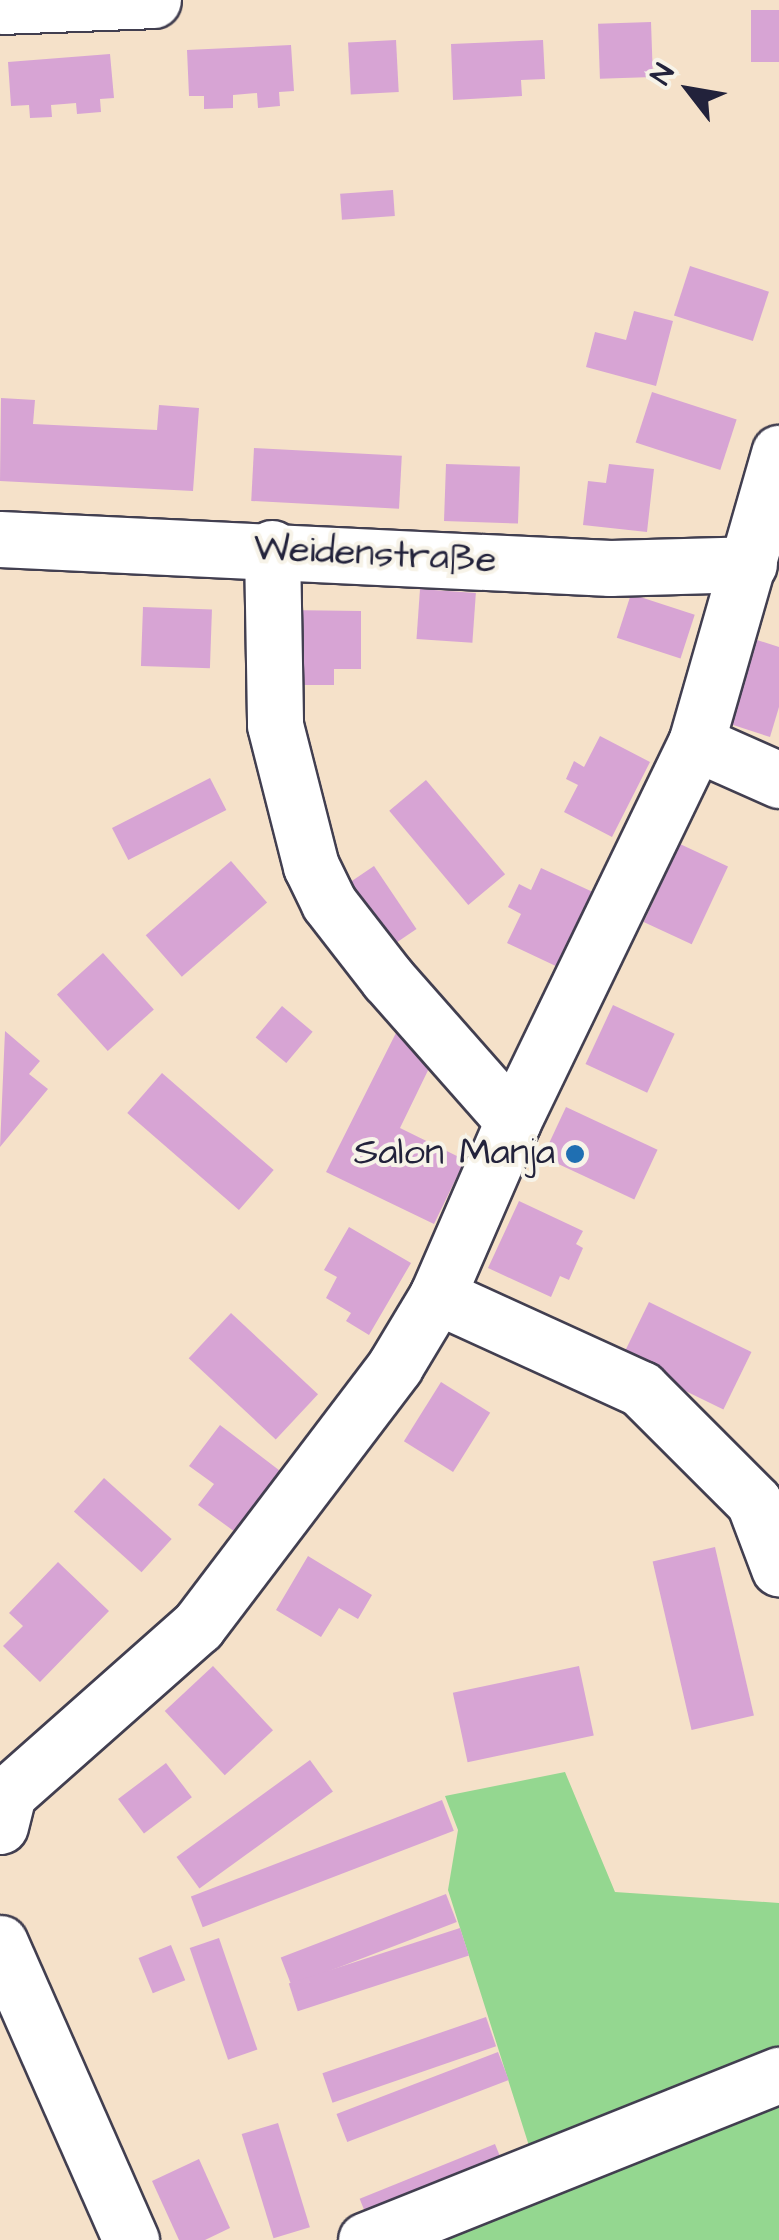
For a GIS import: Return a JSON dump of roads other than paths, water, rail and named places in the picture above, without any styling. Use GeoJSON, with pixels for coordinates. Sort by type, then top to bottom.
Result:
{"type":"FeatureCollection","features":[{"type":"Feature","properties":{"kind":"street"},"geometry":{"type":"LineString","coordinates":[[0,6],[153,0]]}},
{"type":"Feature","properties":{"kind":"street"},"geometry":{"type":"LineString","coordinates":[[0,1826],[8,1794],[198,1626],[396,1366],[437,1296],[513,1121],[696,743],[779,453]]}},
{"type":"Feature","properties":{"kind":"street","name":"Weidenstraße"},"geometry":{"type":"LineString","coordinates":[[0,539],[272,548],[610,568],[749,564]]}},
{"type":"Feature","properties":{"kind":"street"},"geometry":{"type":"LineString","coordinates":[[272,548],[276,725],[312,866],[329,903],[388,979],[513,1121]]}},
{"type":"Feature","properties":{"kind":"street"},"geometry":{"type":"LineString","coordinates":[[696,743],[779,780]]}},
{"type":"Feature","properties":{"kind":"street"},"geometry":{"type":"LineString","coordinates":[[437,1296],[642,1389],[754,1502],[779,1568]]}},
{"type":"Feature","properties":{"kind":"street"},"geometry":{"type":"LineString","coordinates":[[0,1942],[131,2240]]}},
{"type":"Feature","properties":{"kind":"street"},"geometry":{"type":"LineString","coordinates":[[366,2240],[779,2075]]}},
{"type":"Feature","properties":{"kind":"place","name":"Salon Manja"},"geometry":{"type":"Point","coordinates":[575,1154]}}]}
